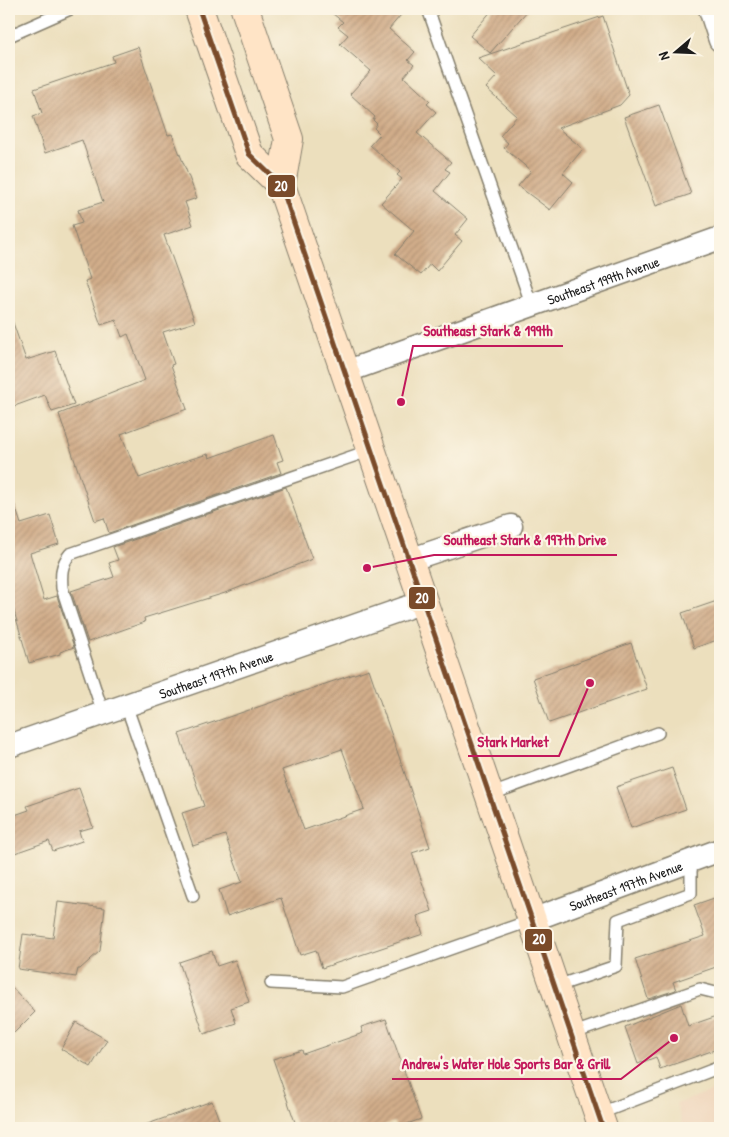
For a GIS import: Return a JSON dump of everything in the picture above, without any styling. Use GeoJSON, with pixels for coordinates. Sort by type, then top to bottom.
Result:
{"type":"FeatureCollection","features":[{"type":"Feature","properties":{"kind":"main road"},"geometry":{"type":"LineString","coordinates":[[200,9],[250,154],[280,185],[600,1121]]}},
{"type":"Feature","properties":{"kind":"main road"},"geometry":{"type":"LineString","coordinates":[[245,9],[289,139],[280,185]]}},
{"type":"Feature","properties":{"kind":"street"},"geometry":{"type":"LineString","coordinates":[[710,9],[720,40]]}},
{"type":"Feature","properties":{"kind":"street","name":"Southeast 199th Avenue"},"geometry":{"type":"LineString","coordinates":[[344,372],[720,238]]}},
{"type":"Feature","properties":{"kind":"street"},"geometry":{"type":"LineString","coordinates":[[409,560],[511,526]]}},
{"type":"Feature","properties":{"kind":"street","name":"Southeast 197th Avenue"},"geometry":{"type":"LineString","coordinates":[[9,746],[423,602]]}},
{"type":"Feature","properties":{"kind":"street","name":"Southeast 197th Avenue"},"geometry":{"type":"LineString","coordinates":[[532,920],[720,850]]}},
{"type":"Feature","properties":{"kind":"lane"},"geometry":{"type":"LineString","coordinates":[[9,36],[70,9]]}},
{"type":"Feature","properties":{"kind":"lane"},"geometry":{"type":"LineString","coordinates":[[428,9],[532,306]]}},
{"type":"Feature","properties":{"kind":"lane"},"geometry":{"type":"LineString","coordinates":[[103,713],[62,588],[61,570],[70,554],[371,450]]}},
{"type":"Feature","properties":{"kind":"lane"},"geometry":{"type":"LineString","coordinates":[[126,705],[193,896]]}},
{"type":"Feature","properties":{"kind":"lane"},"geometry":{"type":"LineString","coordinates":[[489,796],[658,733]]}},
{"type":"Feature","properties":{"kind":"lane"},"geometry":{"type":"LineString","coordinates":[[554,987],[616,966],[618,920],[690,893],[691,861]]}},
{"type":"Feature","properties":{"kind":"lane"},"geometry":{"type":"LineString","coordinates":[[271,983],[342,987],[532,920]]}},
{"type":"Feature","properties":{"kind":"lane"},"geometry":{"type":"LineString","coordinates":[[571,1034],[700,989],[720,994]]}},
{"type":"Feature","properties":{"kind":"lane"},"geometry":{"type":"LineString","coordinates":[[600,1121],[720,1067]]}},
{"type":"Feature","properties":{"kind":"shaded area"},"geometry":{"type":"Polygon","coordinates":[[[720,1088],[720,1128],[684,1128],[676,1104],[720,1088]]]}},
{"type":"Feature","properties":{"kind":"building"},"geometry":{"type":"Polygon","coordinates":[[[327,9],[406,9],[389,29],[415,52],[408,60],[414,65],[404,77],[430,101],[427,104],[436,112],[417,133],[451,162],[445,169],[450,172],[435,191],[468,219],[455,235],[462,241],[437,271],[430,264],[421,275],[395,254],[414,231],[381,203],[402,179],[397,175],[400,172],[370,145],[380,134],[374,128],[377,124],[373,120],[375,117],[350,94],[371,71],[340,44],[348,35],[338,27],[343,22],[327,9]]]}},
{"type":"Feature","properties":{"kind":"building"},"geometry":{"type":"Polygon","coordinates":[[[493,9],[529,9],[490,53],[470,36],[493,9]]]}},
{"type":"Feature","properties":{"kind":"building"},"geometry":{"type":"Polygon","coordinates":[[[603,16],[629,95],[620,105],[558,128],[583,149],[563,173],[573,182],[550,210],[518,186],[531,171],[504,148],[508,143],[500,136],[517,116],[486,88],[497,76],[478,58],[603,16]]]}},
{"type":"Feature","properties":{"kind":"building"},"geometry":{"type":"Polygon","coordinates":[[[138,47],[168,135],[172,134],[197,198],[185,202],[193,225],[164,235],[195,322],[163,332],[174,364],[171,365],[187,409],[121,434],[139,478],[188,460],[208,454],[209,458],[274,435],[283,460],[277,462],[281,473],[109,533],[104,518],[95,521],[59,414],[145,380],[128,334],[122,337],[116,320],[101,325],[85,281],[90,279],[72,226],[82,223],[78,210],[103,202],[82,140],[45,153],[33,116],[42,113],[34,89],[114,62],[112,56],[138,47]]]}},
{"type":"Feature","properties":{"kind":"building"},"geometry":{"type":"Polygon","coordinates":[[[659,105],[691,194],[656,206],[624,117],[659,105]]]}},
{"type":"Feature","properties":{"kind":"building"},"geometry":{"type":"Polygon","coordinates":[[[12,320],[26,360],[55,351],[74,405],[52,412],[45,395],[9,408],[9,321],[12,320]]]}},
{"type":"Feature","properties":{"kind":"building"},"geometry":{"type":"Polygon","coordinates":[[[286,487],[312,559],[225,593],[144,618],[145,622],[88,642],[71,591],[114,577],[109,563],[118,560],[113,547],[286,487]]]}},
{"type":"Feature","properties":{"kind":"building"},"geometry":{"type":"Polygon","coordinates":[[[14,503],[21,524],[50,515],[59,544],[30,553],[44,600],[57,596],[74,647],[60,652],[60,654],[29,663],[9,594],[9,504],[14,503]]]}},
{"type":"Feature","properties":{"kind":"building"},"geometry":{"type":"Polygon","coordinates":[[[720,600],[720,639],[694,648],[682,613],[720,600]]]}},
{"type":"Feature","properties":{"kind":"building"},"geometry":{"type":"Polygon","coordinates":[[[631,643],[647,689],[549,723],[533,678],[631,643]]]}},
{"type":"Feature","properties":{"kind":"building"},"geometry":{"type":"Polygon","coordinates":[[[369,669],[430,847],[412,853],[432,911],[417,916],[423,934],[322,968],[316,950],[300,955],[281,898],[227,916],[219,890],[242,882],[225,835],[193,846],[182,813],[204,806],[179,734],[369,669]],[[342,749],[282,770],[304,830],[364,809],[342,749]]]}},
{"type":"Feature","properties":{"kind":"building"},"geometry":{"type":"Polygon","coordinates":[[[672,768],[686,809],[631,828],[616,787],[672,768]]]}},
{"type":"Feature","properties":{"kind":"building"},"geometry":{"type":"Polygon","coordinates":[[[79,788],[93,827],[79,831],[82,841],[53,851],[49,841],[9,855],[9,817],[29,810],[27,806],[79,788]]]}},
{"type":"Feature","properties":{"kind":"building"},"geometry":{"type":"Polygon","coordinates":[[[720,896],[720,969],[717,970],[716,967],[673,982],[676,990],[648,999],[635,959],[705,936],[694,905],[720,896]]]}},
{"type":"Feature","properties":{"kind":"building"},"geometry":{"type":"Polygon","coordinates":[[[58,902],[105,908],[100,951],[78,969],[76,977],[18,969],[23,934],[53,938],[58,902]]]}},
{"type":"Feature","properties":{"kind":"building"},"geometry":{"type":"Polygon","coordinates":[[[212,951],[217,966],[235,960],[249,1002],[231,1008],[236,1023],[204,1034],[179,962],[212,951]]]}},
{"type":"Feature","properties":{"kind":"building"},"geometry":{"type":"Polygon","coordinates":[[[9,984],[35,1012],[9,1038],[9,984]]]}},
{"type":"Feature","properties":{"kind":"building"},"geometry":{"type":"Polygon","coordinates":[[[681,1004],[688,1026],[720,1015],[720,1048],[660,1069],[656,1057],[638,1064],[625,1027],[681,1004]]]}},
{"type":"Feature","properties":{"kind":"building"},"geometry":{"type":"Polygon","coordinates":[[[386,1019],[421,1119],[396,1128],[394,1122],[375,1128],[297,1128],[273,1059],[302,1050],[303,1054],[363,1033],[361,1027],[386,1019]]]}},
{"type":"Feature","properties":{"kind":"building"},"geometry":{"type":"Polygon","coordinates":[[[76,1022],[107,1040],[91,1067],[61,1049],[76,1022]]]}},
{"type":"Feature","properties":{"kind":"building"},"geometry":{"type":"Polygon","coordinates":[[[212,1101],[222,1128],[145,1128],[145,1125],[212,1101]]]}},
{"type":"Feature","properties":{"kind":"transit line","name":"20"},"geometry":{"type":"LineString","coordinates":[[199,9],[249,154],[281,185],[603,1128]]}},
{"type":"Feature","properties":{"kind":"place","name":"Southeast Stark & 199th"},"geometry":{"type":"Point","coordinates":[401,402]}},
{"type":"Feature","properties":{"kind":"place","name":"Southeast Stark & 197th Drive"},"geometry":{"type":"Point","coordinates":[367,568]}},
{"type":"Feature","properties":{"kind":"place","name":"Stark Market"},"geometry":{"type":"Point","coordinates":[590,683]}},
{"type":"Feature","properties":{"kind":"place","name":"Andrew's Water Hole Sports Bar & Grill"},"geometry":{"type":"Point","coordinates":[674,1038]}}]}
